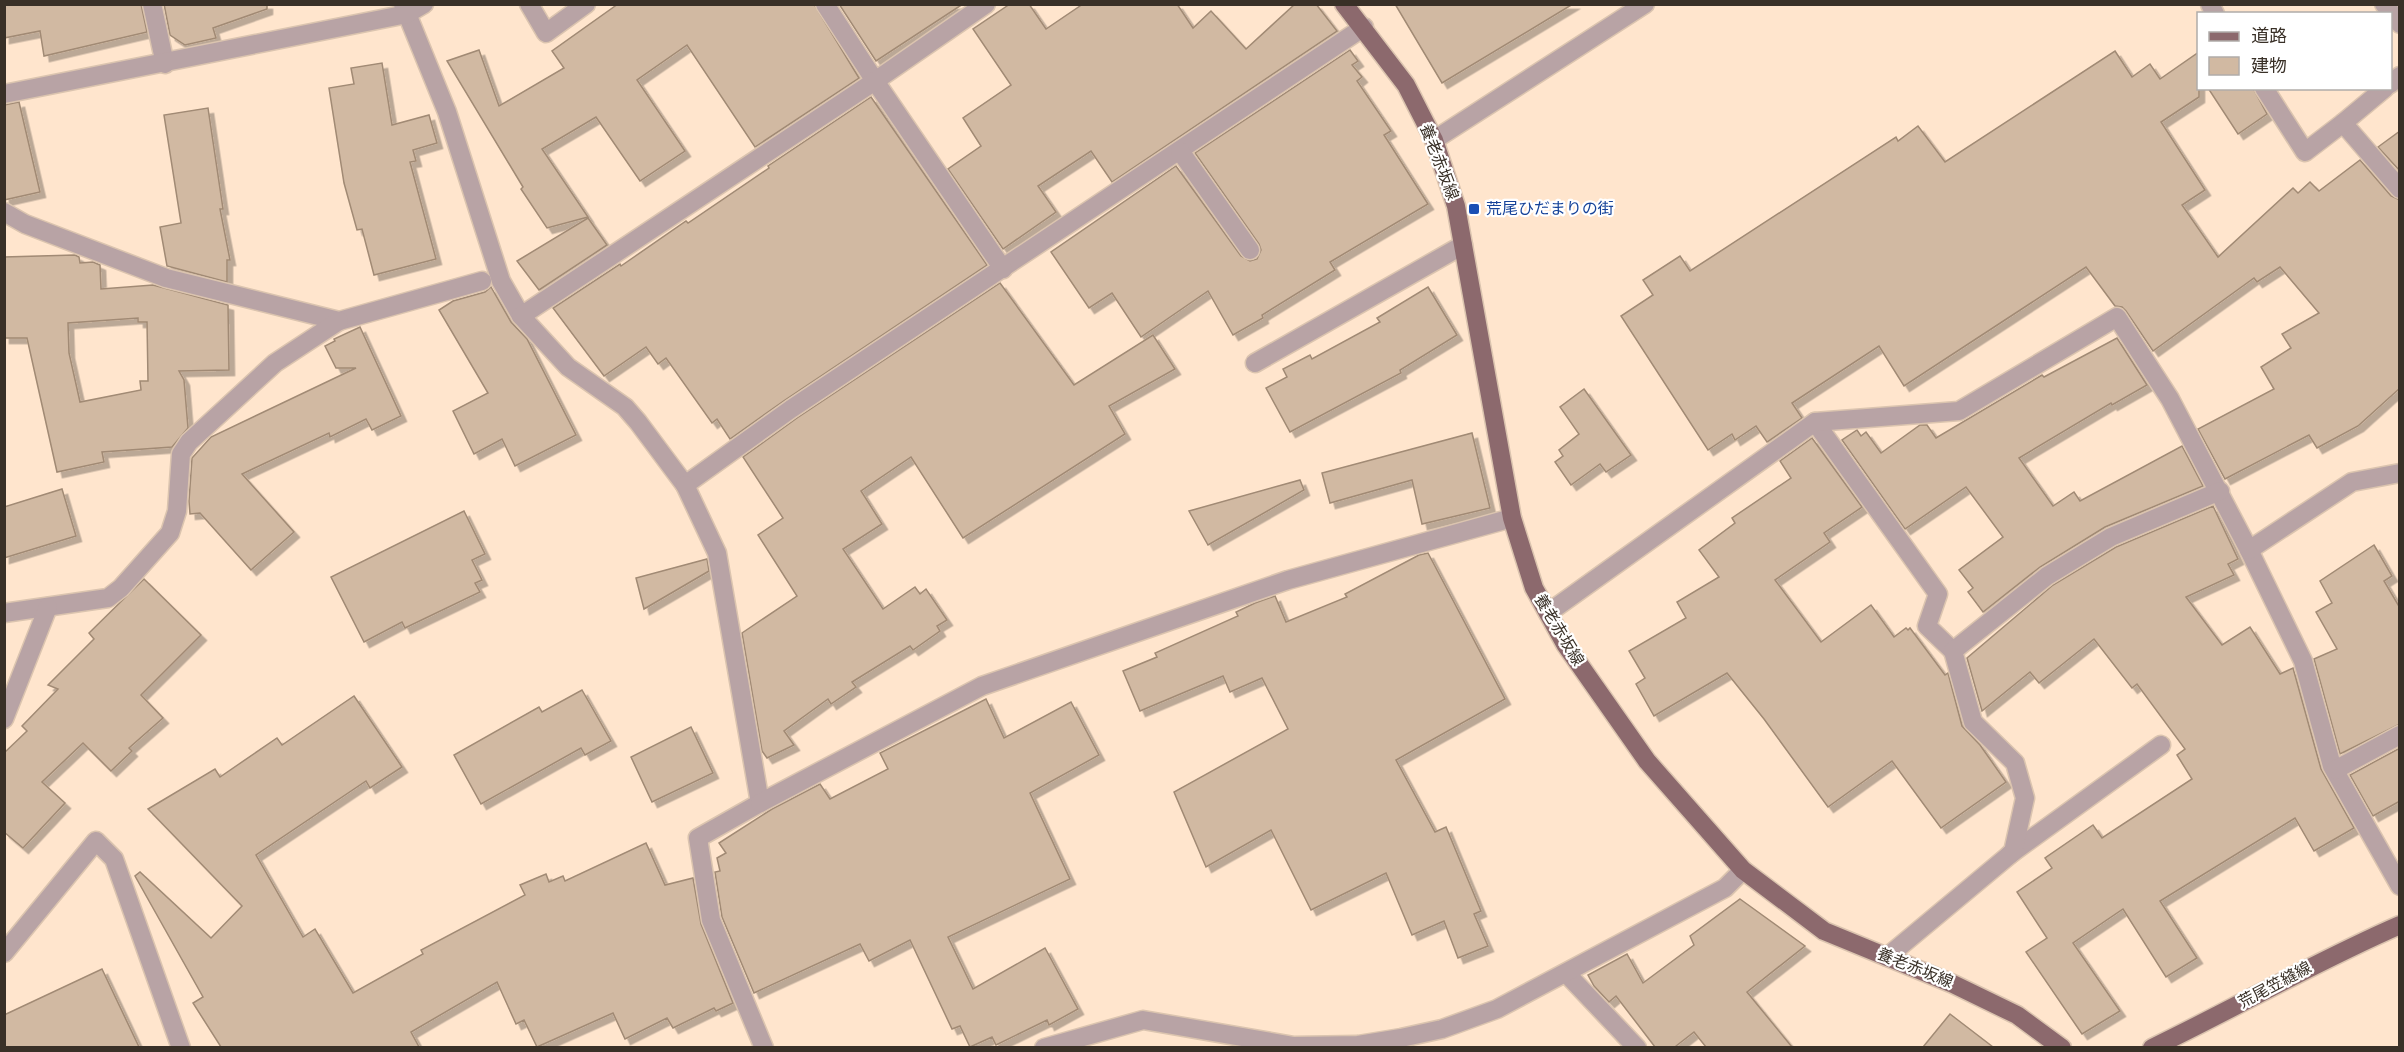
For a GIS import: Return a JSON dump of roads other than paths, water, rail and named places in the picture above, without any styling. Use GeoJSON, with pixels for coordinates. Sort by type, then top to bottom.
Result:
{"type":"FeatureCollection","features":[{"type":"Feature","properties":{"kind":"main road","name":"養老赤坂線"},"geometry":{"type":"LineString","coordinates":[[1344,4],[1364,27],[1406,85],[1434,140],[1456,206],[1512,518],[1534,588],[1565,644],[1647,761],[1743,870],[1824,932],[1953,984],[2017,1015],[2062,1047]]}},
{"type":"Feature","properties":{"kind":"main road","name":"荒尾笠縫線"},"geometry":{"type":"LineString","coordinates":[[2152,1047],[2211,1019],[2334,954],[2400,925]]}},
{"type":"Feature","properties":{"kind":"street"},"geometry":{"type":"LineString","coordinates":[[152,4],[165,64]]}},
{"type":"Feature","properties":{"kind":"street"},"geometry":{"type":"LineString","coordinates":[[4,94],[165,64],[424,4]]}},
{"type":"Feature","properties":{"kind":"street"},"geometry":{"type":"LineString","coordinates":[[529,4],[546,33],[586,4]]}},
{"type":"Feature","properties":{"kind":"street"},"geometry":{"type":"LineString","coordinates":[[825,4],[1003,269]]}},
{"type":"Feature","properties":{"kind":"street"},"geometry":{"type":"LineString","coordinates":[[520,316],[875,81],[986,4]]}},
{"type":"Feature","properties":{"kind":"street"},"geometry":{"type":"LineString","coordinates":[[1434,140],[1645,4]]}},
{"type":"Feature","properties":{"kind":"street"},"geometry":{"type":"LineString","coordinates":[[405,9],[454,132],[501,281],[520,316],[568,367],[625,407],[638,422],[685,485],[717,553],[760,803]]}},
{"type":"Feature","properties":{"kind":"street"},"geometry":{"type":"LineString","coordinates":[[685,485],[790,409],[1364,27]]}},
{"type":"Feature","properties":{"kind":"street"},"geometry":{"type":"LineString","coordinates":[[2265,90],[2305,152],[2383,90]]}},
{"type":"Feature","properties":{"kind":"street"},"geometry":{"type":"LineString","coordinates":[[2343,123],[2400,189]]}},
{"type":"Feature","properties":{"kind":"street"},"geometry":{"type":"LineString","coordinates":[[1180,151],[1250,250]]}},
{"type":"Feature","properties":{"kind":"street"},"geometry":{"type":"LineString","coordinates":[[4,212],[25,224],[166,278],[339,321]]}},
{"type":"Feature","properties":{"kind":"street"},"geometry":{"type":"LineString","coordinates":[[1255,363],[1463,244]]}},
{"type":"Feature","properties":{"kind":"street"},"geometry":{"type":"LineString","coordinates":[[4,613],[108,598],[121,588],[170,533],[177,511],[181,454],[189,441],[275,363],[339,321],[482,281]]}},
{"type":"Feature","properties":{"kind":"street"},"geometry":{"type":"LineString","coordinates":[[1548,613],[1815,422],[1959,411],[2117,317],[2170,399],[2220,490],[2303,661],[2335,770],[2400,886]]}},
{"type":"Feature","properties":{"kind":"street"},"geometry":{"type":"LineString","coordinates":[[1815,422],[1938,594],[1927,626],[1953,651],[1973,722],[2015,763],[2025,798],[2013,852],[1887,957]]}},
{"type":"Feature","properties":{"kind":"street"},"geometry":{"type":"LineString","coordinates":[[2249,550],[2352,482],[2400,473]]}},
{"type":"Feature","properties":{"kind":"street"},"geometry":{"type":"LineString","coordinates":[[1953,651],[2047,576],[2111,537],[2220,490]]}},
{"type":"Feature","properties":{"kind":"street"},"geometry":{"type":"LineString","coordinates":[[764,1047],[711,920],[698,838],[982,686],[1288,580],[1512,518]]}},
{"type":"Feature","properties":{"kind":"street"},"geometry":{"type":"LineString","coordinates":[[4,719],[48,607]]}},
{"type":"Feature","properties":{"kind":"street"},"geometry":{"type":"LineString","coordinates":[[2335,770],[2400,735]]}},
{"type":"Feature","properties":{"kind":"street"},"geometry":{"type":"LineString","coordinates":[[2008,856],[2161,745]]}},
{"type":"Feature","properties":{"kind":"street"},"geometry":{"type":"LineString","coordinates":[[4,953],[96,841],[114,860],[181,1047]]}},
{"type":"Feature","properties":{"kind":"street"},"geometry":{"type":"LineString","coordinates":[[1044,1047],[1143,1020],[1294,1046],[1358,1045],[1442,1029],[1497,1009],[1566,973],[1725,888],[1743,870]]}},
{"type":"Feature","properties":{"kind":"street"},"geometry":{"type":"LineString","coordinates":[[1566,973],[1637,1047]]}},
{"type":"Feature","properties":{"kind":"place","name":"荒尾ひだまりの街"},"geometry":{"type":"Point","coordinates":[1474,209]}}]}
